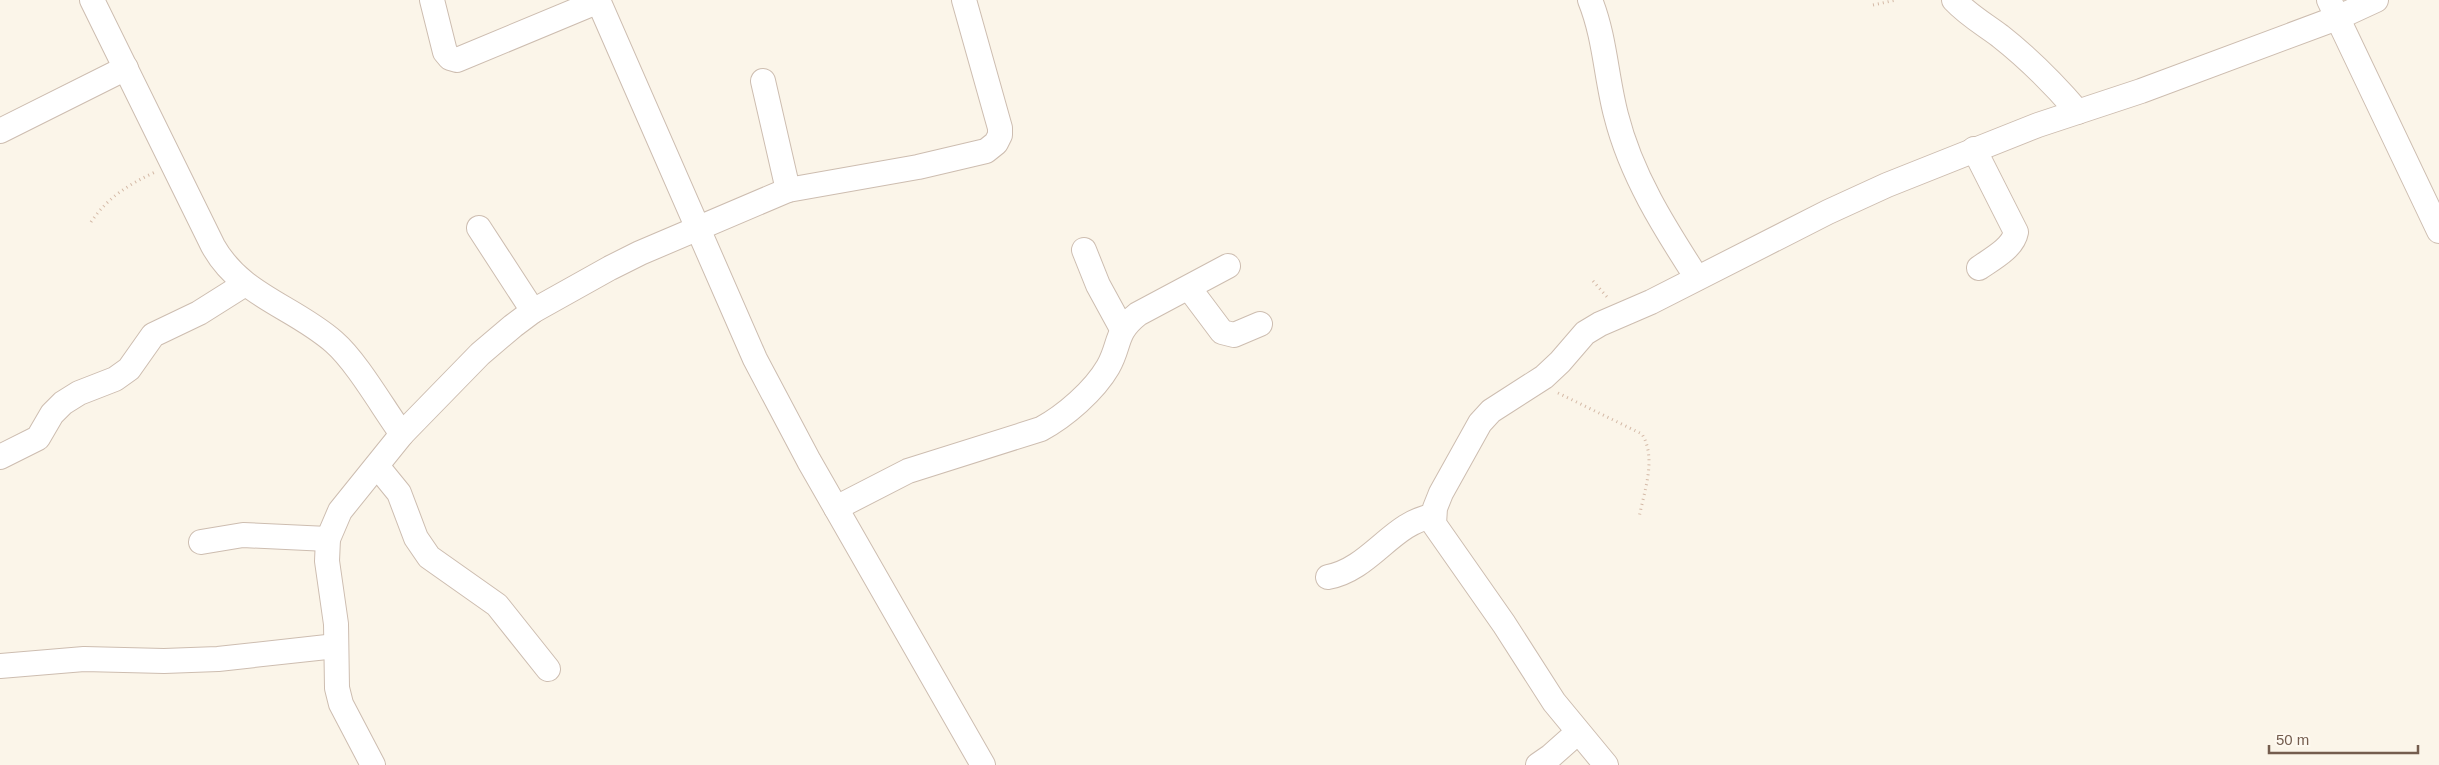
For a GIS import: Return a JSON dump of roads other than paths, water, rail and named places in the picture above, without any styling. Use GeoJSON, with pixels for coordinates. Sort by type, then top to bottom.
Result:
{"type":"FeatureCollection","features":[{"type":"Feature","properties":{"kind":"street"},"geometry":{"type":"LineString","coordinates":[[92,0],[220,258],[228,269],[245,284],[339,346],[402,434]]}},
{"type":"Feature","properties":{"kind":"street"},"geometry":{"type":"LineString","coordinates":[[432,0],[445,52],[450,58],[457,60],[599,1],[755,359],[809,462],[983,765]]}},
{"type":"Feature","properties":{"kind":"street"},"geometry":{"type":"LineString","coordinates":[[372,765],[341,704],[336,680],[336,624],[327,561],[328,539],[340,511],[402,434],[480,354],[533,311],[640,253],[788,190],[953,159],[986,151],[996,143],[1000,135],[1000,128],[964,0]]}},
{"type":"Feature","properties":{"kind":"street"},"geometry":{"type":"LineString","coordinates":[[1590,0],[1597,19],[1616,116],[1629,159],[1663,225],[1697,278]]}},
{"type":"Feature","properties":{"kind":"street"},"geometry":{"type":"LineString","coordinates":[[1954,0],[1965,12],[2000,36],[2055,85],[2078,112]]}},
{"type":"Feature","properties":{"kind":"street"},"geometry":{"type":"LineString","coordinates":[[1606,765],[1554,702],[1504,624],[1439,533],[1434,516],[1440,493],[1480,423],[1491,411],[1539,381],[1560,362],[1585,333],[1828,212],[1974,149],[2078,112],[2333,9],[2376,0]]}},
{"type":"Feature","properties":{"kind":"street"},"geometry":{"type":"LineString","coordinates":[[2333,9],[2439,231]]}},
{"type":"Feature","properties":{"kind":"street"},"geometry":{"type":"LineString","coordinates":[[0,131],[126,68]]}},
{"type":"Feature","properties":{"kind":"street"},"geometry":{"type":"LineString","coordinates":[[763,81],[788,190]]}},
{"type":"Feature","properties":{"kind":"street"},"geometry":{"type":"LineString","coordinates":[[1974,149],[2016,232],[2015,238],[2009,246],[1979,268]]}},
{"type":"Feature","properties":{"kind":"street"},"geometry":{"type":"LineString","coordinates":[[478,228],[533,311]]}},
{"type":"Feature","properties":{"kind":"street"},"geometry":{"type":"LineString","coordinates":[[1084,250],[1098,285],[1122,329]]}},
{"type":"Feature","properties":{"kind":"street"},"geometry":{"type":"LineString","coordinates":[[836,508],[908,471],[1041,430],[1053,423],[1070,410],[1108,367],[1122,329],[1138,314],[1228,266]]}},
{"type":"Feature","properties":{"kind":"street"},"geometry":{"type":"LineString","coordinates":[[0,457],[38,438],[52,414],[63,403],[78,393],[115,379],[129,370],[153,335],[199,313],[245,284]]}},
{"type":"Feature","properties":{"kind":"street"},"geometry":{"type":"LineString","coordinates":[[1189,288],[1222,332],[1234,335],[1260,324]]}},
{"type":"Feature","properties":{"kind":"street"},"geometry":{"type":"LineString","coordinates":[[377,466],[399,493],[416,538],[429,557],[497,606],[548,669]]}},
{"type":"Feature","properties":{"kind":"street"},"geometry":{"type":"LineString","coordinates":[[1328,577],[1351,570],[1414,522],[1434,516]]}},
{"type":"Feature","properties":{"kind":"street"},"geometry":{"type":"LineString","coordinates":[[201,542],[250,535],[328,539]]}},
{"type":"Feature","properties":{"kind":"street"},"geometry":{"type":"LineString","coordinates":[[0,666],[84,659],[164,661],[218,659],[336,646]]}},
{"type":"Feature","properties":{"kind":"street"},"geometry":{"type":"LineString","coordinates":[[1538,765],[1578,732]]}}]}
